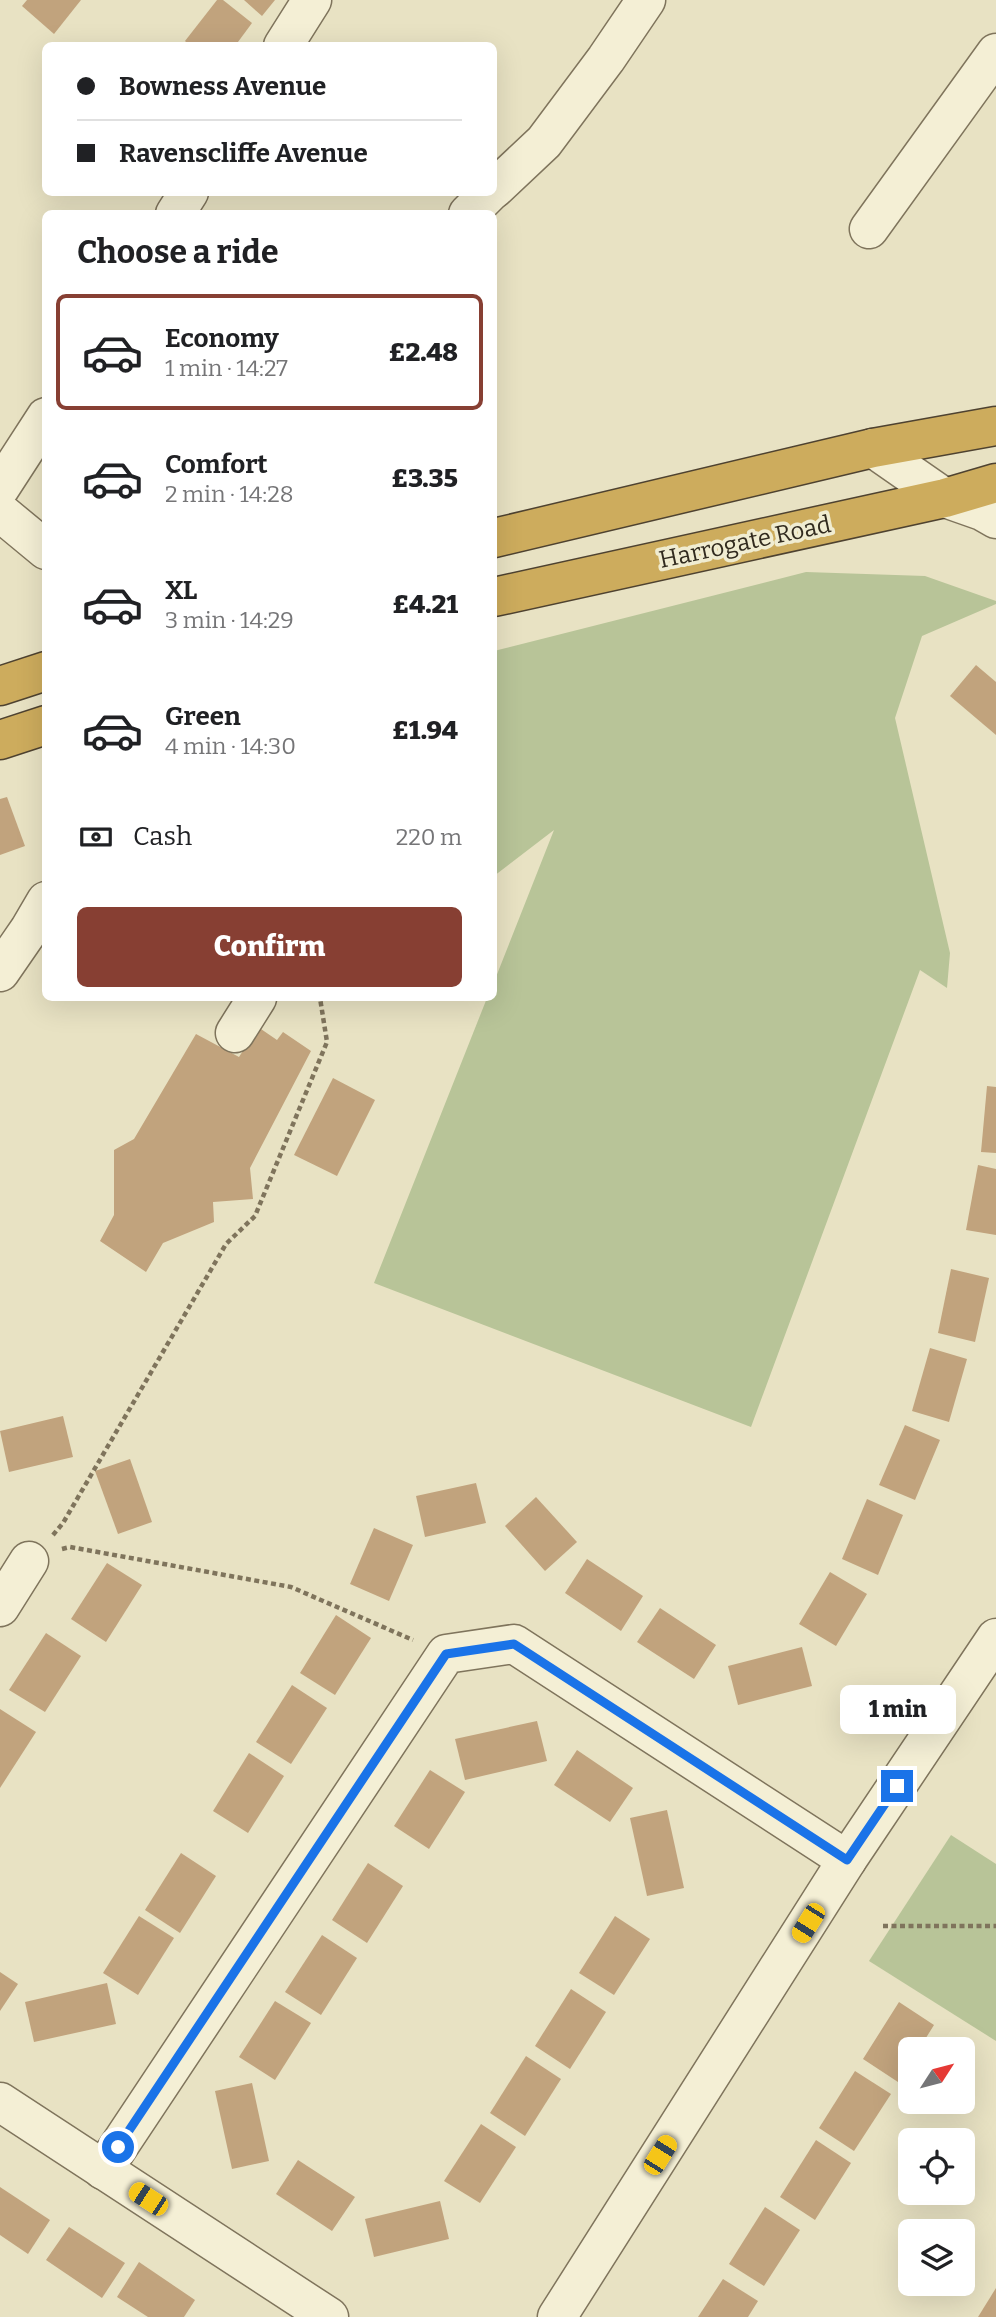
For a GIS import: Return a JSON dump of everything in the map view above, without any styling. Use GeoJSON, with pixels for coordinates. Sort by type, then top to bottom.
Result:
{"type":"FeatureCollection","features":[{"type":"Feature","properties":{"kind":"highway"},"geometry":{"type":"LineString","coordinates":[[497,537],[873,448],[996,426]]}},
{"type":"Feature","properties":{"kind":"highway","name":"Harrogate Road"},"geometry":{"type":"LineString","coordinates":[[497,596],[945,498],[996,483]]}},
{"type":"Feature","properties":{"kind":"highway"},"geometry":{"type":"LineString","coordinates":[[0,686],[42,672]]}},
{"type":"Feature","properties":{"kind":"highway"},"geometry":{"type":"LineString","coordinates":[[0,740],[42,726]]}},
{"type":"Feature","properties":{"kind":"street"},"geometry":{"type":"LineString","coordinates":[[286,42],[312,0]]}},
{"type":"Feature","properties":{"kind":"street"},"geometry":{"type":"LineString","coordinates":[[497,186],[544,142],[646,0]]}},
{"type":"Feature","properties":{"kind":"street"},"geometry":{"type":"LineString","coordinates":[[869,229],[996,53]]}},
{"type":"Feature","properties":{"kind":"street"},"geometry":{"type":"LineString","coordinates":[[472,210],[487,196]]}},
{"type":"Feature","properties":{"kind":"street"},"geometry":{"type":"LineString","coordinates":[[0,488],[42,423]]}},
{"type":"Feature","properties":{"kind":"street"},"geometry":{"type":"LineString","coordinates":[[873,448],[945,498],[996,519]]}},
{"type":"Feature","properties":{"kind":"street"},"geometry":{"type":"LineString","coordinates":[[0,512],[42,547]]}},
{"type":"Feature","properties":{"kind":"street"},"geometry":{"type":"LineString","coordinates":[[0,972],[42,908]]}},
{"type":"Feature","properties":{"kind":"street"},"geometry":{"type":"LineString","coordinates":[[235,1033],[255,1001]]}},
{"type":"Feature","properties":{"kind":"street"},"geometry":{"type":"LineString","coordinates":[[0,1607],[29,1561]]}},
{"type":"Feature","properties":{"kind":"street"},"geometry":{"type":"LineString","coordinates":[[557,2317],[847,1860],[996,1638]]}},
{"type":"Feature","properties":{"kind":"street"},"geometry":{"type":"LineString","coordinates":[[103,2170],[446,1654],[514,1644],[847,1860]]}},
{"type":"Feature","properties":{"kind":"street"},"geometry":{"type":"LineString","coordinates":[[0,2102],[329,2317]]}},
{"type":"Feature","properties":{"kind":"path"},"geometry":{"type":"LineString","coordinates":[[29,1561],[63,1523],[226,1244],[255,1216],[327,1042],[320,1001]]}},
{"type":"Feature","properties":{"kind":"path"},"geometry":{"type":"LineString","coordinates":[[29,1561],[70,1547],[292,1587],[446,1654]]}},
{"type":"Feature","properties":{"kind":"path"},"geometry":{"type":"LineString","coordinates":[[883,1926],[996,1926]]}},
{"type":"Feature","properties":{"kind":"green space"},"geometry":{"type":"Polygon","coordinates":[[[806,572],[925,576],[996,601],[996,604],[922,636],[895,718],[950,953],[947,988],[920,970],[751,1427],[374,1283],[486,1001],[497,1001],[497,974],[554,830],[497,874],[497,650],[806,572]]]}},
{"type":"Feature","properties":{"kind":"green space"},"geometry":{"type":"Polygon","coordinates":[[[951,1835],[996,1864],[996,2041],[869,1961],[951,1835]]]}},
{"type":"Feature","properties":{"kind":"building"},"geometry":{"type":"Polygon","coordinates":[[[27,0],[81,0],[54,34],[22,6],[27,0]]]}},
{"type":"Feature","properties":{"kind":"building"},"geometry":{"type":"Polygon","coordinates":[[[217,0],[223,0],[252,23],[238,42],[185,41],[217,0]]]}},
{"type":"Feature","properties":{"kind":"building"},"geometry":{"type":"Polygon","coordinates":[[[244,0],[275,0],[262,16],[244,0]]]}},
{"type":"Feature","properties":{"kind":"building"},"geometry":{"type":"Polygon","coordinates":[[[976,665],[996,682],[996,735],[950,696],[976,665]]]}},
{"type":"Feature","properties":{"kind":"building"},"geometry":{"type":"Polygon","coordinates":[[[7,797],[25,846],[0,855],[0,799],[7,797]]]}},
{"type":"Feature","properties":{"kind":"building"},"geometry":{"type":"Polygon","coordinates":[[[258,1027],[277,1040],[283,1032],[311,1051],[250,1168],[253,1199],[213,1202],[214,1222],[163,1243],[146,1272],[100,1241],[114,1215],[114,1150],[134,1139],[196,1034],[239,1057],[258,1027]]]}},
{"type":"Feature","properties":{"kind":"building"},"geometry":{"type":"Polygon","coordinates":[[[333,1078],[375,1100],[337,1176],[294,1155],[333,1078]]]}},
{"type":"Feature","properties":{"kind":"building"},"geometry":{"type":"Polygon","coordinates":[[[987,1086],[996,1087],[996,1153],[981,1152],[987,1086]]]}},
{"type":"Feature","properties":{"kind":"building"},"geometry":{"type":"Polygon","coordinates":[[[978,1165],[996,1169],[996,1235],[966,1230],[978,1165]]]}},
{"type":"Feature","properties":{"kind":"building"},"geometry":{"type":"Polygon","coordinates":[[[951,1269],[989,1278],[975,1342],[938,1333],[951,1269]]]}},
{"type":"Feature","properties":{"kind":"building"},"geometry":{"type":"Polygon","coordinates":[[[930,1348],[967,1359],[949,1422],[912,1411],[930,1348]]]}},
{"type":"Feature","properties":{"kind":"building"},"geometry":{"type":"Polygon","coordinates":[[[63,1416],[73,1457],[9,1472],[0,1431],[63,1416]]]}},
{"type":"Feature","properties":{"kind":"building"},"geometry":{"type":"Polygon","coordinates":[[[905,1425],[940,1440],[915,1500],[879,1485],[905,1425]]]}},
{"type":"Feature","properties":{"kind":"building"},"geometry":{"type":"Polygon","coordinates":[[[130,1459],[152,1522],[118,1534],[95,1471],[130,1459]]]}},
{"type":"Feature","properties":{"kind":"building"},"geometry":{"type":"Polygon","coordinates":[[[476,1483],[486,1523],[425,1537],[416,1496],[476,1483]]]}},
{"type":"Feature","properties":{"kind":"building"},"geometry":{"type":"Polygon","coordinates":[[[536,1497],[577,1542],[545,1571],[505,1526],[536,1497]]]}},
{"type":"Feature","properties":{"kind":"building"},"geometry":{"type":"Polygon","coordinates":[[[867,1499],[903,1515],[878,1575],[842,1559],[867,1499]]]}},
{"type":"Feature","properties":{"kind":"building"},"geometry":{"type":"Polygon","coordinates":[[[374,1528],[413,1545],[389,1601],[350,1584],[374,1528]]]}},
{"type":"Feature","properties":{"kind":"building"},"geometry":{"type":"Polygon","coordinates":[[[587,1559],[643,1596],[621,1631],[565,1593],[587,1559]]]}},
{"type":"Feature","properties":{"kind":"building"},"geometry":{"type":"Polygon","coordinates":[[[107,1563],[142,1585],[106,1642],[71,1619],[107,1563]]]}},
{"type":"Feature","properties":{"kind":"building"},"geometry":{"type":"Polygon","coordinates":[[[830,1572],[867,1594],[836,1646],[799,1624],[830,1572]]]}},
{"type":"Feature","properties":{"kind":"building"},"geometry":{"type":"Polygon","coordinates":[[[660,1608],[716,1645],[694,1679],[637,1642],[660,1608]]]}},
{"type":"Feature","properties":{"kind":"building"},"geometry":{"type":"Polygon","coordinates":[[[336,1615],[371,1638],[335,1695],[300,1673],[336,1615]]]}},
{"type":"Feature","properties":{"kind":"building"},"geometry":{"type":"Polygon","coordinates":[[[46,1633],[81,1656],[45,1712],[9,1690],[46,1633]]]}},
{"type":"Feature","properties":{"kind":"building"},"geometry":{"type":"Polygon","coordinates":[[[802,1647],[812,1686],[738,1705],[728,1666],[802,1647]]]}},
{"type":"Feature","properties":{"kind":"building"},"geometry":{"type":"Polygon","coordinates":[[[292,1685],[327,1708],[291,1764],[256,1742],[292,1685]]]}},
{"type":"Feature","properties":{"kind":"building"},"geometry":{"type":"Polygon","coordinates":[[[0,1709],[36,1732],[0,1788],[0,1709]]]}},
{"type":"Feature","properties":{"kind":"building"},"geometry":{"type":"Polygon","coordinates":[[[537,1721],[547,1761],[465,1780],[455,1739],[537,1721]]]}},
{"type":"Feature","properties":{"kind":"building"},"geometry":{"type":"Polygon","coordinates":[[[577,1750],[633,1788],[610,1822],[554,1785],[577,1750]]]}},
{"type":"Feature","properties":{"kind":"building"},"geometry":{"type":"Polygon","coordinates":[[[249,1753],[284,1776],[248,1833],[213,1811],[249,1753]]]}},
{"type":"Feature","properties":{"kind":"building"},"geometry":{"type":"Polygon","coordinates":[[[430,1770],[465,1792],[429,1849],[394,1826],[430,1770]]]}},
{"type":"Feature","properties":{"kind":"building"},"geometry":{"type":"Polygon","coordinates":[[[667,1810],[684,1888],[647,1896],[630,1818],[667,1810]]]}},
{"type":"Feature","properties":{"kind":"building"},"geometry":{"type":"Polygon","coordinates":[[[181,1853],[216,1876],[180,1933],[145,1910],[181,1853]]]}},
{"type":"Feature","properties":{"kind":"building"},"geometry":{"type":"Polygon","coordinates":[[[368,1863],[403,1886],[367,1943],[332,1920],[368,1863]]]}},
{"type":"Feature","properties":{"kind":"building"},"geometry":{"type":"Polygon","coordinates":[[[139,1916],[174,1938],[138,1995],[103,1973],[139,1916]]]}},
{"type":"Feature","properties":{"kind":"building"},"geometry":{"type":"Polygon","coordinates":[[[615,1916],[650,1939],[614,1995],[579,1973],[615,1916]]]}},
{"type":"Feature","properties":{"kind":"building"},"geometry":{"type":"Polygon","coordinates":[[[322,1935],[357,1958],[321,2015],[285,1992],[322,1935]]]}},
{"type":"Feature","properties":{"kind":"building"},"geometry":{"type":"Polygon","coordinates":[[[0,1972],[18,1984],[0,2011],[0,1972]]]}},
{"type":"Feature","properties":{"kind":"building"},"geometry":{"type":"Polygon","coordinates":[[[107,1983],[116,2024],[34,2042],[25,2002],[107,1983]]]}},
{"type":"Feature","properties":{"kind":"building"},"geometry":{"type":"Polygon","coordinates":[[[571,1989],[606,2012],[570,2069],[535,2046],[571,1989]]]}},
{"type":"Feature","properties":{"kind":"building"},"geometry":{"type":"Polygon","coordinates":[[[275,2001],[311,2023],[275,2080],[239,2057],[275,2001]]]}},
{"type":"Feature","properties":{"kind":"building"},"geometry":{"type":"Polygon","coordinates":[[[899,2002],[934,2025],[926,2037],[898,2037],[898,2082],[863,2059],[899,2002]]]}},
{"type":"Feature","properties":{"kind":"building"},"geometry":{"type":"Polygon","coordinates":[[[526,2056],[561,2079],[525,2136],[490,2113],[526,2056]]]}},
{"type":"Feature","properties":{"kind":"building"},"geometry":{"type":"Polygon","coordinates":[[[855,2071],[891,2094],[854,2151],[819,2128],[855,2071]]]}},
{"type":"Feature","properties":{"kind":"building"},"geometry":{"type":"Polygon","coordinates":[[[252,2083],[269,2161],[232,2169],[215,2091],[252,2083]]]}},
{"type":"Feature","properties":{"kind":"building"},"geometry":{"type":"Polygon","coordinates":[[[481,2124],[516,2147],[480,2203],[444,2181],[481,2124]]]}},
{"type":"Feature","properties":{"kind":"building"},"geometry":{"type":"Polygon","coordinates":[[[816,2140],[851,2163],[815,2220],[780,2197],[816,2140]]]}},
{"type":"Feature","properties":{"kind":"building"},"geometry":{"type":"Polygon","coordinates":[[[298,2160],[355,2197],[332,2231],[276,2194],[298,2160]]]}},
{"type":"Feature","properties":{"kind":"building"},"geometry":{"type":"Polygon","coordinates":[[[0,2187],[50,2220],[28,2254],[0,2235],[0,2187]]]}},
{"type":"Feature","properties":{"kind":"building"},"geometry":{"type":"Polygon","coordinates":[[[440,2201],[449,2239],[374,2257],[365,2219],[440,2201]]]}},
{"type":"Feature","properties":{"kind":"building"},"geometry":{"type":"Polygon","coordinates":[[[765,2207],[800,2230],[764,2286],[729,2264],[765,2207]]]}},
{"type":"Feature","properties":{"kind":"building"},"geometry":{"type":"Polygon","coordinates":[[[69,2227],[125,2263],[102,2298],[46,2260],[69,2227]]]}},
{"type":"Feature","properties":{"kind":"building"},"geometry":{"type":"Polygon","coordinates":[[[139,2262],[195,2300],[184,2317],[148,2317],[117,2297],[139,2262]]]}},
{"type":"Feature","properties":{"kind":"building"},"geometry":{"type":"Polygon","coordinates":[[[723,2279],[758,2301],[748,2317],[698,2317],[723,2279]]]}},
{"type":"Feature","properties":{"kind":"building"},"geometry":{"type":"Polygon","coordinates":[[[996,2288],[996,2317],[978,2317],[996,2288]]]}},
{"type":"Feature","properties":{"kind":"route"},"geometry":{"type":"LineString","coordinates":[[118,2147],[446,1654],[514,1644],[847,1860],[897,1786]]}}]}
